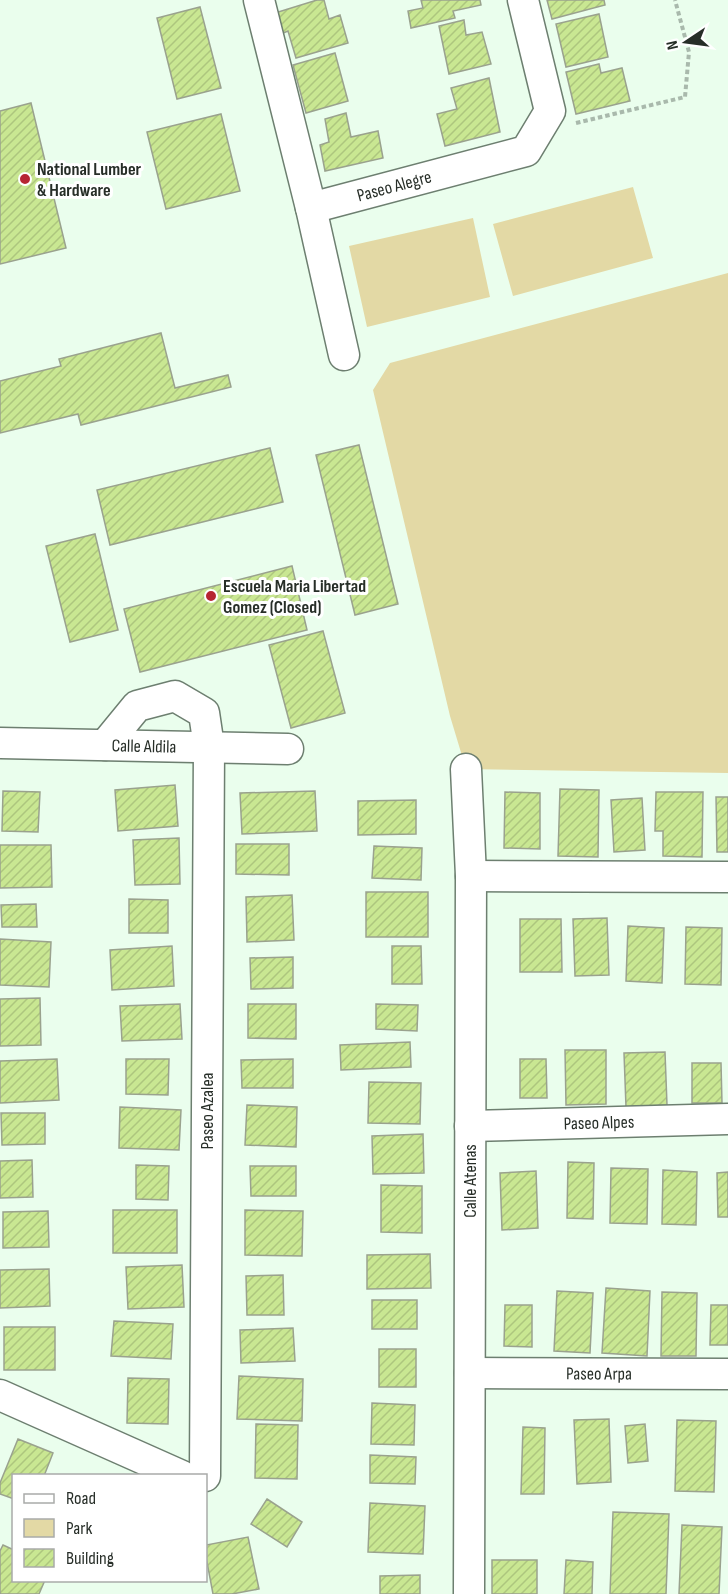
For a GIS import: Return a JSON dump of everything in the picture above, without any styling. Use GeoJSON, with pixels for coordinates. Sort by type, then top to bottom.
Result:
{"type":"FeatureCollection","features":[{"type":"Feature","properties":{"kind":"street"},"geometry":{"type":"LineString","coordinates":[[259,0],[311,207],[344,355]]}},
{"type":"Feature","properties":{"kind":"street","name":"Paseo Alegre"},"geometry":{"type":"LineString","coordinates":[[311,207],[526,150],[550,111],[523,0]]}},
{"type":"Feature","properties":{"kind":"street","name":"Paseo Azalea"},"geometry":{"type":"LineString","coordinates":[[105,745],[137,706],[175,696],[204,713],[209,747],[205,1474]]}},
{"type":"Feature","properties":{"kind":"street","name":"Calle Aldila"},"geometry":{"type":"LineString","coordinates":[[0,742],[288,749]]}},
{"type":"Feature","properties":{"kind":"street","name":"Calle Atenas"},"geometry":{"type":"LineString","coordinates":[[466,769],[471,876],[469,1594]]}},
{"type":"Feature","properties":{"kind":"street"},"geometry":{"type":"LineString","coordinates":[[471,876],[728,877]]}},
{"type":"Feature","properties":{"kind":"street","name":"Paseo Alpes"},"geometry":{"type":"LineString","coordinates":[[470,1126],[728,1119]]}},
{"type":"Feature","properties":{"kind":"street","name":"Paseo Arpa"},"geometry":{"type":"LineString","coordinates":[[470,1373],[728,1374]]}},
{"type":"Feature","properties":{"kind":"street"},"geometry":{"type":"LineString","coordinates":[[0,1395],[178,1474]]}},
{"type":"Feature","properties":{"kind":"path"},"geometry":{"type":"LineString","coordinates":[[537,133],[685,97],[688,52],[675,0]]}},
{"type":"Feature","properties":{"kind":"green space"},"geometry":{"type":"Polygon","coordinates":[[[633,187],[653,258],[513,296],[493,224],[633,187]]]}},
{"type":"Feature","properties":{"kind":"green space"},"geometry":{"type":"Polygon","coordinates":[[[473,218],[490,297],[367,327],[349,246],[473,218]]]}},
{"type":"Feature","properties":{"kind":"green space"},"geometry":{"type":"Polygon","coordinates":[[[728,273],[728,773],[466,769],[450,716],[373,390],[390,363],[728,273]]]}},
{"type":"Feature","properties":{"kind":"building"},"geometry":{"type":"Polygon","coordinates":[[[324,0],[329,19],[340,15],[348,43],[296,58],[288,31],[281,34],[275,13],[324,0]]]}},
{"type":"Feature","properties":{"kind":"building"},"geometry":{"type":"Polygon","coordinates":[[[421,0],[480,0],[481,5],[453,11],[455,18],[411,28],[408,11],[423,8],[421,0]]]}},
{"type":"Feature","properties":{"kind":"building"},"geometry":{"type":"Polygon","coordinates":[[[547,0],[604,0],[605,5],[552,19],[547,0]]]}},
{"type":"Feature","properties":{"kind":"building"},"geometry":{"type":"Polygon","coordinates":[[[200,7],[221,88],[177,99],[157,18],[200,7]]]}},
{"type":"Feature","properties":{"kind":"building"},"geometry":{"type":"Polygon","coordinates":[[[599,14],[608,57],[566,67],[556,24],[599,14]]]}},
{"type":"Feature","properties":{"kind":"building"},"geometry":{"type":"Polygon","coordinates":[[[464,20],[466,35],[482,32],[491,64],[449,74],[439,26],[464,20]]]}},
{"type":"Feature","properties":{"kind":"building"},"geometry":{"type":"Polygon","coordinates":[[[335,53],[348,101],[306,113],[293,65],[335,53]]]}},
{"type":"Feature","properties":{"kind":"building"},"geometry":{"type":"Polygon","coordinates":[[[599,64],[601,73],[622,68],[630,101],[576,114],[566,72],[599,64]]]}},
{"type":"Feature","properties":{"kind":"building"},"geometry":{"type":"Polygon","coordinates":[[[489,78],[500,132],[445,146],[437,114],[457,109],[451,88],[489,78]]]}},
{"type":"Feature","properties":{"kind":"building","name":"National Lumber & Hardware"},"geometry":{"type":"Polygon","coordinates":[[[31,103],[66,248],[0,264],[0,111],[31,103]]]}},
{"type":"Feature","properties":{"kind":"building"},"geometry":{"type":"Polygon","coordinates":[[[346,113],[351,137],[378,131],[383,158],[325,171],[320,145],[329,142],[325,119],[346,113]]]}},
{"type":"Feature","properties":{"kind":"building"},"geometry":{"type":"Polygon","coordinates":[[[221,114],[240,191],[166,209],[147,132],[221,114]]]}},
{"type":"Feature","properties":{"kind":"building"},"geometry":{"type":"Polygon","coordinates":[[[161,333],[175,388],[228,375],[231,387],[81,425],[78,414],[0,433],[0,381],[61,366],[59,359],[161,333]]]}},
{"type":"Feature","properties":{"kind":"building"},"geometry":{"type":"Polygon","coordinates":[[[359,445],[398,604],[355,615],[316,455],[359,445]]]}},
{"type":"Feature","properties":{"kind":"building"},"geometry":{"type":"Polygon","coordinates":[[[270,448],[283,502],[110,545],[97,490],[270,448]]]}},
{"type":"Feature","properties":{"kind":"building"},"geometry":{"type":"Polygon","coordinates":[[[95,534],[118,630],[70,642],[46,546],[95,534]]]}},
{"type":"Feature","properties":{"kind":"building"},"geometry":{"type":"Polygon","coordinates":[[[292,566],[307,630],[140,672],[124,609],[292,566]]]}},
{"type":"Feature","properties":{"kind":"building"},"geometry":{"type":"Polygon","coordinates":[[[323,631],[345,713],[291,728],[269,645],[323,631]]]}},
{"type":"Feature","properties":{"kind":"building"},"geometry":{"type":"Polygon","coordinates":[[[175,785],[178,826],[118,831],[115,790],[175,785]]]}},
{"type":"Feature","properties":{"kind":"building"},"geometry":{"type":"Polygon","coordinates":[[[560,789],[599,790],[598,857],[558,856],[560,789]]]}},
{"type":"Feature","properties":{"kind":"building"},"geometry":{"type":"Polygon","coordinates":[[[3,791],[40,792],[38,832],[2,831],[3,791]]]}},
{"type":"Feature","properties":{"kind":"building"},"geometry":{"type":"Polygon","coordinates":[[[315,791],[317,831],[242,834],[240,793],[315,791]]]}},
{"type":"Feature","properties":{"kind":"building"},"geometry":{"type":"Polygon","coordinates":[[[505,792],[540,793],[540,849],[504,848],[505,792]]]}},
{"type":"Feature","properties":{"kind":"building"},"geometry":{"type":"Polygon","coordinates":[[[656,792],[703,792],[702,857],[663,856],[663,831],[655,831],[656,792]]]}},
{"type":"Feature","properties":{"kind":"building"},"geometry":{"type":"Polygon","coordinates":[[[716,797],[728,797],[728,852],[717,852],[716,797]]]}},
{"type":"Feature","properties":{"kind":"building"},"geometry":{"type":"Polygon","coordinates":[[[642,798],[645,850],[614,852],[611,800],[642,798]]]}},
{"type":"Feature","properties":{"kind":"building"},"geometry":{"type":"Polygon","coordinates":[[[416,800],[416,834],[358,835],[358,801],[416,800]]]}},
{"type":"Feature","properties":{"kind":"building"},"geometry":{"type":"Polygon","coordinates":[[[179,838],[180,884],[135,885],[133,840],[179,838]]]}},
{"type":"Feature","properties":{"kind":"building"},"geometry":{"type":"Polygon","coordinates":[[[236,844],[289,844],[289,875],[236,874],[236,844]]]}},
{"type":"Feature","properties":{"kind":"building"},"geometry":{"type":"Polygon","coordinates":[[[0,845],[51,845],[52,887],[0,888],[0,845]]]}},
{"type":"Feature","properties":{"kind":"building"},"geometry":{"type":"Polygon","coordinates":[[[374,846],[422,848],[421,880],[372,878],[374,846]]]}},
{"type":"Feature","properties":{"kind":"building"},"geometry":{"type":"Polygon","coordinates":[[[366,892],[428,892],[428,937],[366,937],[366,892]]]}},
{"type":"Feature","properties":{"kind":"building"},"geometry":{"type":"Polygon","coordinates":[[[292,895],[294,940],[247,942],[246,897],[292,895]]]}},
{"type":"Feature","properties":{"kind":"building"},"geometry":{"type":"Polygon","coordinates":[[[129,899],[168,900],[168,933],[129,933],[129,899]]]}},
{"type":"Feature","properties":{"kind":"building"},"geometry":{"type":"Polygon","coordinates":[[[36,904],[37,927],[2,927],[1,905],[36,904]]]}},
{"type":"Feature","properties":{"kind":"building"},"geometry":{"type":"Polygon","coordinates":[[[607,918],[609,975],[575,976],[573,919],[607,918]]]}},
{"type":"Feature","properties":{"kind":"building"},"geometry":{"type":"Polygon","coordinates":[[[520,919],[561,919],[562,972],[520,972],[520,919]]]}},
{"type":"Feature","properties":{"kind":"building"},"geometry":{"type":"Polygon","coordinates":[[[628,926],[664,928],[662,983],[626,981],[628,926]]]}},
{"type":"Feature","properties":{"kind":"building"},"geometry":{"type":"Polygon","coordinates":[[[686,927],[722,928],[721,985],[685,984],[686,927]]]}},
{"type":"Feature","properties":{"kind":"building"},"geometry":{"type":"Polygon","coordinates":[[[0,939],[51,942],[49,987],[0,985],[0,939]]]}},
{"type":"Feature","properties":{"kind":"building"},"geometry":{"type":"Polygon","coordinates":[[[172,946],[174,986],[112,990],[110,950],[172,946]]]}},
{"type":"Feature","properties":{"kind":"building"},"geometry":{"type":"Polygon","coordinates":[[[392,946],[421,946],[422,984],[392,984],[392,946]]]}},
{"type":"Feature","properties":{"kind":"building"},"geometry":{"type":"Polygon","coordinates":[[[293,957],[293,988],[251,989],[250,958],[293,957]]]}},
{"type":"Feature","properties":{"kind":"building"},"geometry":{"type":"Polygon","coordinates":[[[40,998],[41,1045],[0,1046],[0,999],[40,998]]]}},
{"type":"Feature","properties":{"kind":"building"},"geometry":{"type":"Polygon","coordinates":[[[180,1004],[182,1039],[122,1041],[120,1006],[180,1004]]]}},
{"type":"Feature","properties":{"kind":"building"},"geometry":{"type":"Polygon","coordinates":[[[248,1004],[296,1004],[296,1039],[248,1038],[248,1004]]]}},
{"type":"Feature","properties":{"kind":"building"},"geometry":{"type":"Polygon","coordinates":[[[376,1004],[418,1005],[417,1031],[376,1029],[376,1004]]]}},
{"type":"Feature","properties":{"kind":"building"},"geometry":{"type":"Polygon","coordinates":[[[410,1042],[411,1067],[341,1070],[340,1045],[410,1042]]]}},
{"type":"Feature","properties":{"kind":"building"},"geometry":{"type":"Polygon","coordinates":[[[565,1050],[606,1050],[606,1104],[566,1105],[565,1050]]]}},
{"type":"Feature","properties":{"kind":"building"},"geometry":{"type":"Polygon","coordinates":[[[665,1052],[667,1105],[626,1107],[624,1053],[665,1052]]]}},
{"type":"Feature","properties":{"kind":"building"},"geometry":{"type":"Polygon","coordinates":[[[57,1059],[59,1100],[0,1103],[0,1061],[57,1059]]]}},
{"type":"Feature","properties":{"kind":"building"},"geometry":{"type":"Polygon","coordinates":[[[126,1059],[169,1059],[168,1095],[126,1094],[126,1059]]]}},
{"type":"Feature","properties":{"kind":"building"},"geometry":{"type":"Polygon","coordinates":[[[293,1059],[293,1088],[242,1088],[241,1060],[293,1059]]]}},
{"type":"Feature","properties":{"kind":"building"},"geometry":{"type":"Polygon","coordinates":[[[520,1059],[546,1059],[547,1098],[520,1098],[520,1059]]]}},
{"type":"Feature","properties":{"kind":"building"},"geometry":{"type":"Polygon","coordinates":[[[692,1063],[721,1063],[722,1103],[692,1103],[692,1063]]]}},
{"type":"Feature","properties":{"kind":"building"},"geometry":{"type":"Polygon","coordinates":[[[369,1082],[421,1083],[420,1124],[368,1123],[369,1082]]]}},
{"type":"Feature","properties":{"kind":"building"},"geometry":{"type":"Polygon","coordinates":[[[247,1105],[297,1107],[296,1147],[245,1145],[247,1105]]]}},
{"type":"Feature","properties":{"kind":"building"},"geometry":{"type":"Polygon","coordinates":[[[120,1107],[181,1110],[179,1150],[119,1148],[120,1107]]]}},
{"type":"Feature","properties":{"kind":"building"},"geometry":{"type":"Polygon","coordinates":[[[1,1113],[45,1113],[45,1144],[2,1145],[1,1113]]]}},
{"type":"Feature","properties":{"kind":"building"},"geometry":{"type":"Polygon","coordinates":[[[423,1134],[424,1173],[373,1174],[372,1136],[423,1134]]]}},
{"type":"Feature","properties":{"kind":"building"},"geometry":{"type":"Polygon","coordinates":[[[32,1160],[33,1197],[0,1198],[0,1161],[32,1160]]]}},
{"type":"Feature","properties":{"kind":"building"},"geometry":{"type":"Polygon","coordinates":[[[568,1162],[594,1163],[593,1219],[567,1218],[568,1162]]]}},
{"type":"Feature","properties":{"kind":"building"},"geometry":{"type":"Polygon","coordinates":[[[136,1165],[169,1166],[168,1200],[136,1199],[136,1165]]]}},
{"type":"Feature","properties":{"kind":"building"},"geometry":{"type":"Polygon","coordinates":[[[250,1166],[296,1166],[296,1196],[251,1196],[250,1166]]]}},
{"type":"Feature","properties":{"kind":"building"},"geometry":{"type":"Polygon","coordinates":[[[611,1168],[648,1169],[647,1224],[610,1223],[611,1168]]]}},
{"type":"Feature","properties":{"kind":"building"},"geometry":{"type":"Polygon","coordinates":[[[663,1170],[697,1172],[696,1225],[662,1224],[663,1170]]]}},
{"type":"Feature","properties":{"kind":"building"},"geometry":{"type":"Polygon","coordinates":[[[536,1171],[538,1228],[502,1230],[500,1173],[536,1171]]]}},
{"type":"Feature","properties":{"kind":"building"},"geometry":{"type":"Polygon","coordinates":[[[728,1172],[728,1217],[718,1217],[717,1173],[728,1172]]]}},
{"type":"Feature","properties":{"kind":"building"},"geometry":{"type":"Polygon","coordinates":[[[381,1185],[422,1186],[422,1233],[381,1232],[381,1185]]]}},
{"type":"Feature","properties":{"kind":"building"},"geometry":{"type":"Polygon","coordinates":[[[113,1210],[177,1210],[177,1253],[113,1253],[113,1210]]]}},
{"type":"Feature","properties":{"kind":"building"},"geometry":{"type":"Polygon","coordinates":[[[245,1210],[303,1211],[302,1256],[245,1255],[245,1210]]]}},
{"type":"Feature","properties":{"kind":"building"},"geometry":{"type":"Polygon","coordinates":[[[48,1211],[49,1247],[3,1248],[3,1212],[48,1211]]]}},
{"type":"Feature","properties":{"kind":"building"},"geometry":{"type":"Polygon","coordinates":[[[430,1254],[431,1288],[367,1289],[367,1255],[430,1254]]]}},
{"type":"Feature","properties":{"kind":"building"},"geometry":{"type":"Polygon","coordinates":[[[182,1265],[184,1307],[128,1309],[126,1267],[182,1265]]]}},
{"type":"Feature","properties":{"kind":"building"},"geometry":{"type":"Polygon","coordinates":[[[49,1269],[50,1306],[0,1308],[0,1270],[49,1269]]]}},
{"type":"Feature","properties":{"kind":"building"},"geometry":{"type":"Polygon","coordinates":[[[283,1275],[284,1315],[247,1315],[246,1276],[283,1275]]]}},
{"type":"Feature","properties":{"kind":"building"},"geometry":{"type":"Polygon","coordinates":[[[606,1288],[650,1291],[647,1356],[602,1353],[606,1288]]]}},
{"type":"Feature","properties":{"kind":"building"},"geometry":{"type":"Polygon","coordinates":[[[557,1291],[593,1293],[590,1353],[554,1351],[557,1291]]]}},
{"type":"Feature","properties":{"kind":"building"},"geometry":{"type":"Polygon","coordinates":[[[662,1292],[697,1293],[696,1356],[661,1356],[662,1292]]]}},
{"type":"Feature","properties":{"kind":"building"},"geometry":{"type":"Polygon","coordinates":[[[372,1300],[417,1300],[417,1329],[372,1329],[372,1300]]]}},
{"type":"Feature","properties":{"kind":"building"},"geometry":{"type":"Polygon","coordinates":[[[505,1305],[532,1305],[532,1347],[504,1346],[505,1305]]]}},
{"type":"Feature","properties":{"kind":"building"},"geometry":{"type":"Polygon","coordinates":[[[711,1305],[728,1305],[728,1345],[710,1345],[711,1305]]]}},
{"type":"Feature","properties":{"kind":"building"},"geometry":{"type":"Polygon","coordinates":[[[114,1321],[173,1324],[171,1359],[111,1356],[114,1321]]]}},
{"type":"Feature","properties":{"kind":"building"},"geometry":{"type":"Polygon","coordinates":[[[4,1327],[55,1327],[55,1370],[4,1370],[4,1327]]]}},
{"type":"Feature","properties":{"kind":"building"},"geometry":{"type":"Polygon","coordinates":[[[293,1328],[295,1361],[241,1363],[240,1330],[293,1328]]]}},
{"type":"Feature","properties":{"kind":"building"},"geometry":{"type":"Polygon","coordinates":[[[379,1349],[416,1349],[416,1387],[379,1387],[379,1349]]]}},
{"type":"Feature","properties":{"kind":"building"},"geometry":{"type":"Polygon","coordinates":[[[239,1376],[303,1379],[302,1421],[237,1419],[239,1376]]]}},
{"type":"Feature","properties":{"kind":"building"},"geometry":{"type":"Polygon","coordinates":[[[128,1378],[169,1379],[168,1424],[127,1423],[128,1378]]]}},
{"type":"Feature","properties":{"kind":"building"},"geometry":{"type":"Polygon","coordinates":[[[372,1403],[415,1405],[414,1445],[371,1444],[372,1403]]]}},
{"type":"Feature","properties":{"kind":"building"},"geometry":{"type":"Polygon","coordinates":[[[609,1419],[611,1482],[577,1484],[574,1420],[609,1419]]]}},
{"type":"Feature","properties":{"kind":"building"},"geometry":{"type":"Polygon","coordinates":[[[677,1420],[716,1421],[714,1492],[675,1491],[677,1420]]]}},
{"type":"Feature","properties":{"kind":"building"},"geometry":{"type":"Polygon","coordinates":[[[256,1424],[298,1425],[297,1479],[255,1478],[256,1424]]]}},
{"type":"Feature","properties":{"kind":"building"},"geometry":{"type":"Polygon","coordinates":[[[645,1424],[648,1461],[628,1463],[625,1426],[645,1424]]]}},
{"type":"Feature","properties":{"kind":"building"},"geometry":{"type":"Polygon","coordinates":[[[523,1427],[545,1428],[544,1494],[521,1494],[523,1427]]]}},
{"type":"Feature","properties":{"kind":"building"},"geometry":{"type":"Polygon","coordinates":[[[18,1439],[53,1453],[45,1474],[12,1474],[12,1498],[0,1494],[0,1483],[18,1439]]]}},
{"type":"Feature","properties":{"kind":"building"},"geometry":{"type":"Polygon","coordinates":[[[370,1455],[416,1457],[415,1484],[370,1483],[370,1455]]]}},
{"type":"Feature","properties":{"kind":"building"},"geometry":{"type":"Polygon","coordinates":[[[267,1499],[302,1522],[287,1547],[251,1524],[267,1499]]]}},
{"type":"Feature","properties":{"kind":"building"},"geometry":{"type":"Polygon","coordinates":[[[370,1503],[425,1506],[423,1554],[368,1552],[370,1503]]]}},
{"type":"Feature","properties":{"kind":"building"},"geometry":{"type":"Polygon","coordinates":[[[613,1512],[669,1514],[666,1594],[610,1594],[613,1512]]]}},
{"type":"Feature","properties":{"kind":"building"},"geometry":{"type":"Polygon","coordinates":[[[682,1525],[722,1527],[719,1594],[679,1594],[682,1525]]]}},
{"type":"Feature","properties":{"kind":"building"},"geometry":{"type":"Polygon","coordinates":[[[248,1537],[259,1589],[232,1594],[213,1594],[207,1562],[207,1545],[248,1537]]]}},
{"type":"Feature","properties":{"kind":"building"},"geometry":{"type":"Polygon","coordinates":[[[3,1545],[12,1549],[12,1582],[44,1582],[39,1594],[0,1594],[0,1551],[3,1545]]]}},
{"type":"Feature","properties":{"kind":"building"},"geometry":{"type":"Polygon","coordinates":[[[492,1560],[537,1560],[537,1594],[492,1594],[492,1560]]]}},
{"type":"Feature","properties":{"kind":"building"},"geometry":{"type":"Polygon","coordinates":[[[566,1560],[593,1562],[592,1594],[564,1594],[566,1560]]]}},
{"type":"Feature","properties":{"kind":"building"},"geometry":{"type":"Polygon","coordinates":[[[420,1575],[420,1594],[380,1594],[380,1576],[420,1575]]]}},
{"type":"Feature","properties":{"kind":"place","name":"National Lumber & Hardware"},"geometry":{"type":"Point","coordinates":[25,179]}},
{"type":"Feature","properties":{"kind":"place","name":"Escuela Maria Libertad Gomez (Closed)"},"geometry":{"type":"Point","coordinates":[211,596]}}]}
